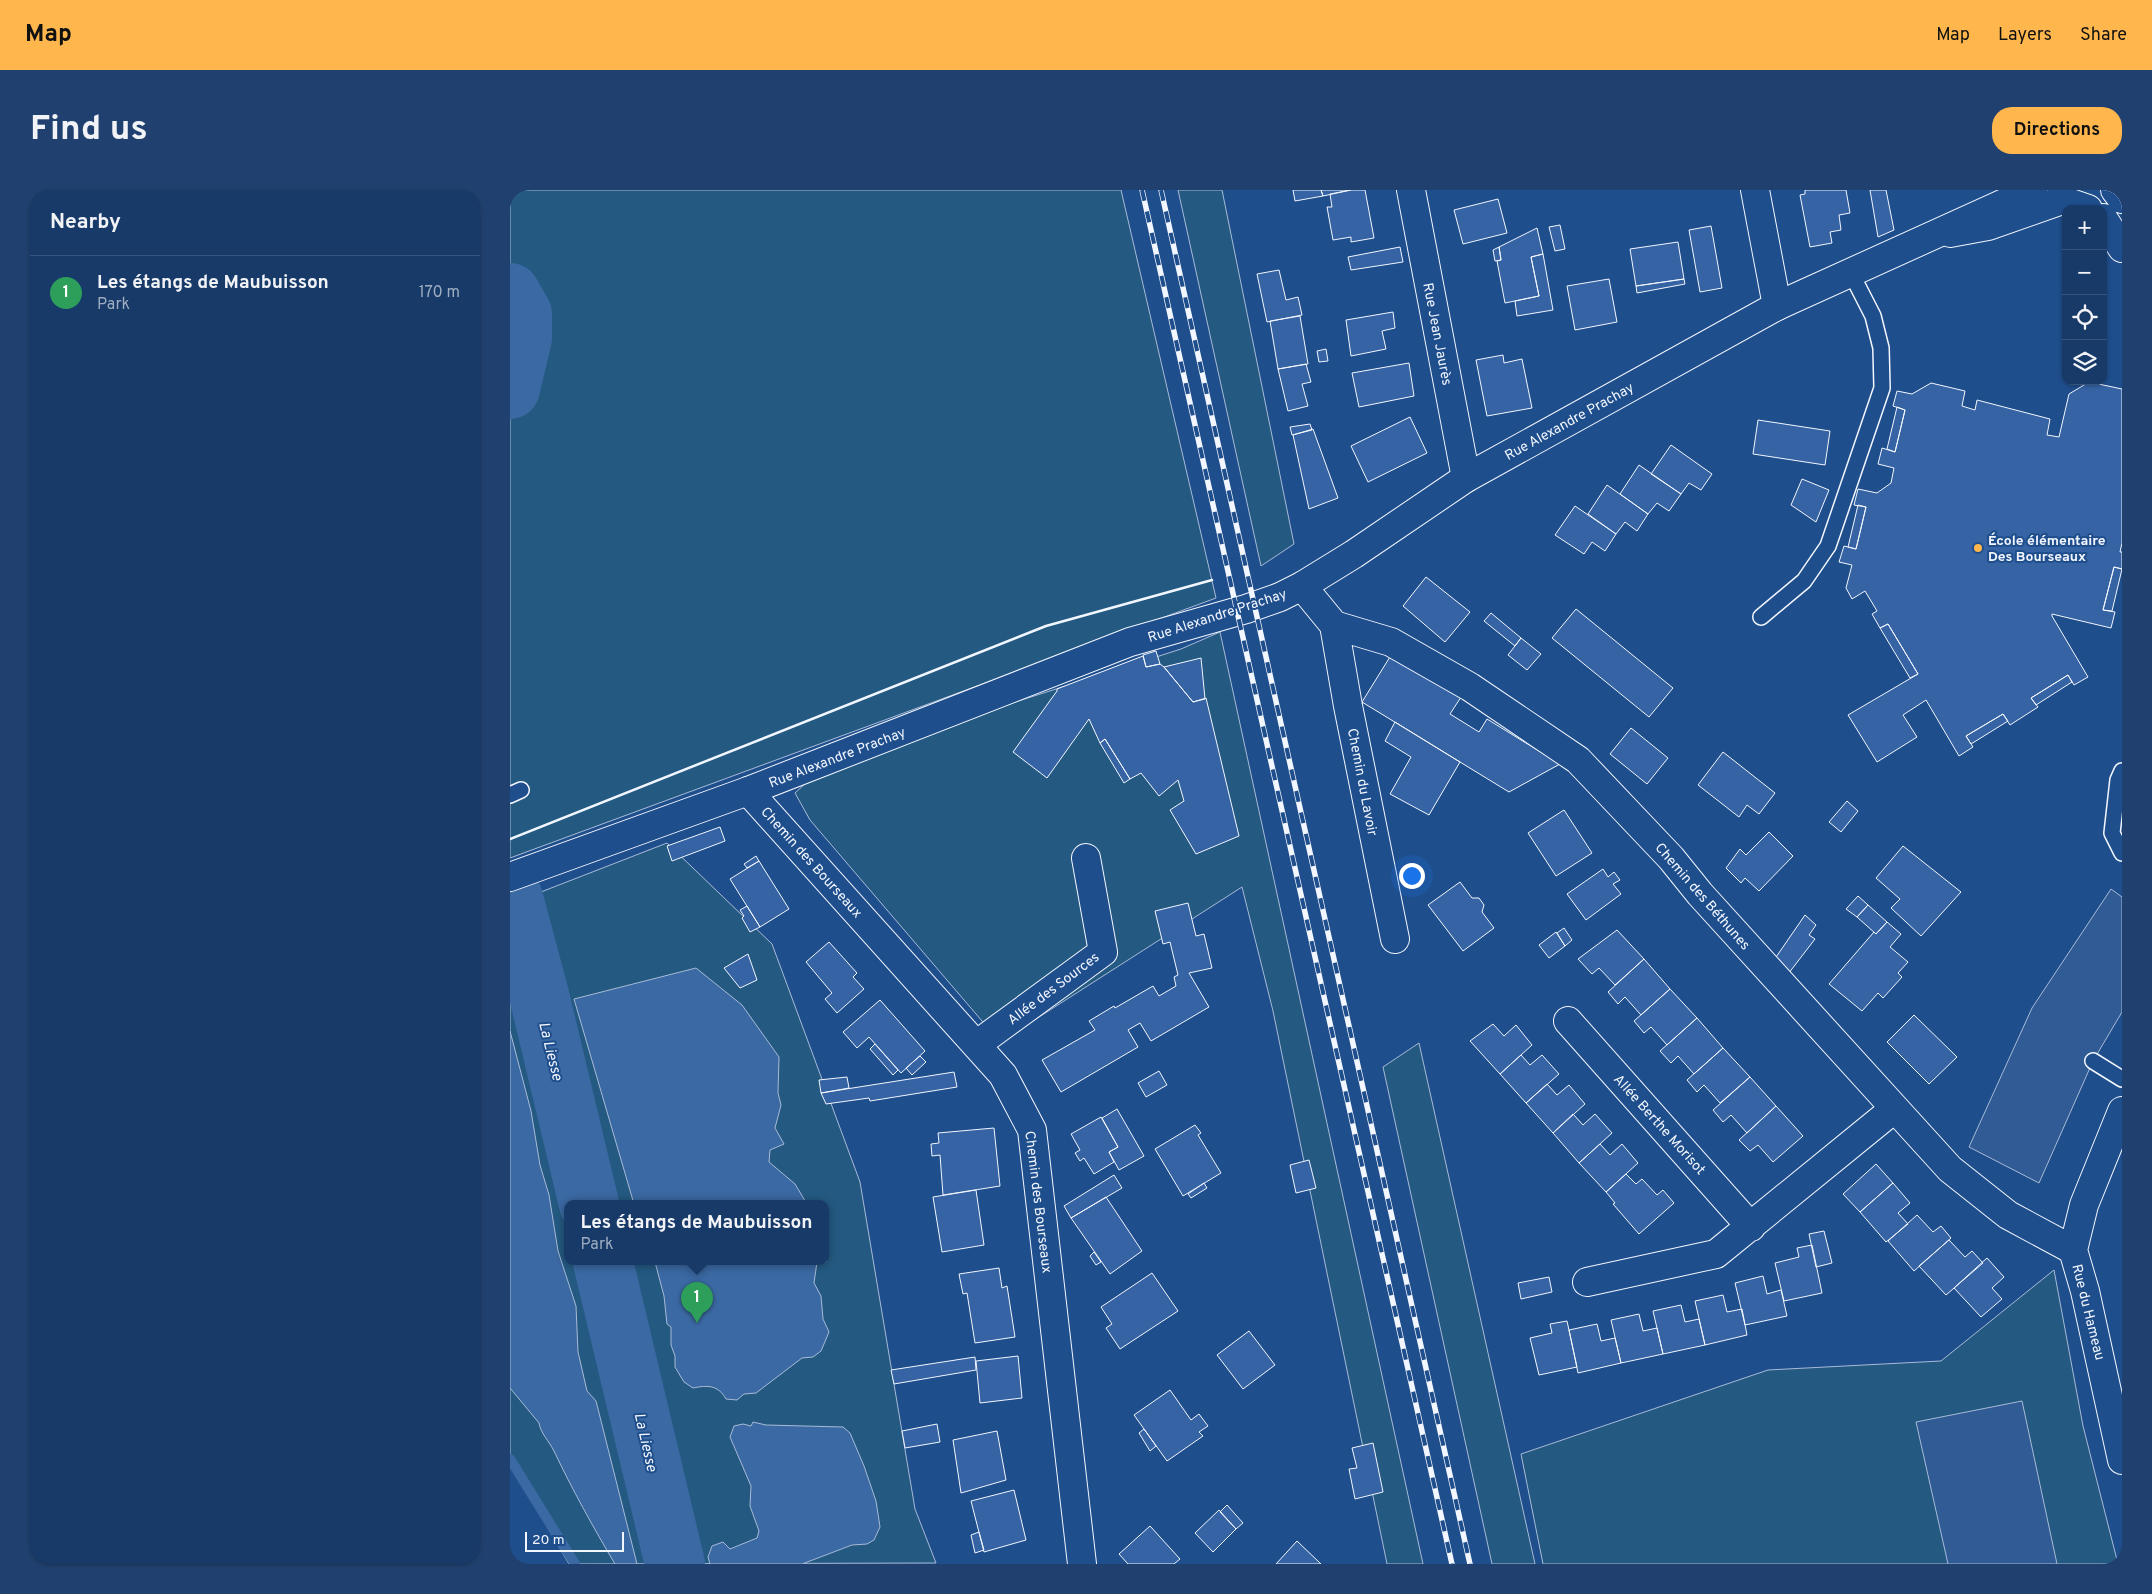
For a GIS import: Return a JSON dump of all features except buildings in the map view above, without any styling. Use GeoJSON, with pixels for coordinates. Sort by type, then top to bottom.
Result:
{"type":"FeatureCollection","features":[{"type":"Feature","properties":{"kind":"street","name":"Rue Jean Jaurès"},"geometry":{"type":"LineString","coordinates":[[1411,190],[1466,478]]}},
{"type":"Feature","properties":{"kind":"street"},"geometry":{"type":"LineString","coordinates":[[1755,190],[1778,306]]}},
{"type":"Feature","properties":{"kind":"street","name":"Rue Alexandre Prachay"},"geometry":{"type":"LineString","coordinates":[[510,877],[748,792],[1130,642],[1246,609],[1302,586],[1354,554],[1466,478],[1778,306],[2033,190]]}},
{"type":"Feature","properties":{"kind":"street"},"geometry":{"type":"LineString","coordinates":[[2115,190],[2122,199]]}},
{"type":"Feature","properties":{"kind":"street","name":"Rue Alexandre Prachay"},"geometry":{"type":"LineString","coordinates":[[1933,236],[1988,226],[2062,200],[2076,205]]}},
{"type":"Feature","properties":{"kind":"street"},"geometry":{"type":"LineString","coordinates":[[2107,224],[2122,248]]}},
{"type":"Feature","properties":{"kind":"street"},"geometry":{"type":"LineString","coordinates":[[1302,586],[1334,625]]}},
{"type":"Feature","properties":{"kind":"street","name":"Chemin du Lavoir"},"geometry":{"type":"LineString","coordinates":[[1334,625],[1348,706],[1395,939]]}},
{"type":"Feature","properties":{"kind":"street","name":"Chemin des Béthunes"},"geometry":{"type":"LineString","coordinates":[[1334,625],[1391,642],[1470,687],[1578,760],[1671,858],[1700,894],[1950,1169],[2008,1215],[2073,1250]]}},
{"type":"Feature","properties":{"kind":"street","name":"Chemin des Bourseaux"},"geometry":{"type":"LineString","coordinates":[[748,792],[1003,1075],[1032,1130],[1082,1564]]}},
{"type":"Feature","properties":{"kind":"street","name":"Allée des Sources"},"geometry":{"type":"LineString","coordinates":[[976,1045],[1103,952],[1086,858]]}},
{"type":"Feature","properties":{"kind":"street","name":"Allée Berthe Morisot"},"geometry":{"type":"LineString","coordinates":[[1568,1021],[1751,1227]]}},
{"type":"Feature","properties":{"kind":"street"},"geometry":{"type":"LineString","coordinates":[[1587,1282],[1716,1254],[1894,1109]]}},
{"type":"Feature","properties":{"kind":"street","name":"Rue du Hameau"},"geometry":{"type":"LineString","coordinates":[[2122,1111],[2084,1205],[2073,1250],[2086,1292],[2122,1460]]}},
{"type":"Feature","properties":{"kind":"lane"},"geometry":{"type":"LineString","coordinates":[[1761,617],[1804,581],[1828,546],[1882,388],[1881,348],[1873,316],[1851,273]]}},
{"type":"Feature","properties":{"kind":"lane"},"geometry":{"type":"LineString","coordinates":[[2122,772],[2118,780],[2112,834],[2122,853]]}},
{"type":"Feature","properties":{"kind":"lane"},"geometry":{"type":"LineString","coordinates":[[2093,1060],[2122,1079]]}},
{"type":"Feature","properties":{"kind":"shaded area"},"geometry":{"type":"Polygon","coordinates":[[[510,190],[1121,190],[1216,598],[510,858],[510,190]]]}},
{"type":"Feature","properties":{"kind":"shaded area"},"geometry":{"type":"Polygon","coordinates":[[[1178,190],[1222,190],[1294,544],[1261,566],[1178,190]]]}},
{"type":"Feature","properties":{"kind":"shaded area"},"geometry":{"type":"Polygon","coordinates":[[[1220,632],[1423,1564],[1387,1564],[1273,1011],[1242,887],[1000,1042],[810,820],[795,793],[817,773],[1006,705],[1181,649],[1220,632]]]}},
{"type":"Feature","properties":{"kind":"shaded area"},"geometry":{"type":"Polygon","coordinates":[[[667,843],[772,944],[860,1182],[915,1509],[936,1563],[569,1564],[510,1463],[510,904],[667,843]]]}},
{"type":"Feature","properties":{"kind":"shaded area"},"geometry":{"type":"Polygon","coordinates":[[[2111,889],[2122,897],[2122,1012],[2093,1061],[2039,1183],[1969,1147],[2032,1008],[2111,889]]]}},
{"type":"Feature","properties":{"kind":"shaded area"},"geometry":{"type":"Polygon","coordinates":[[[696,968],[742,1005],[779,1057],[778,1093],[781,1105],[775,1128],[784,1144],[770,1150],[769,1162],[795,1184],[805,1200],[633,1200],[574,999],[696,968]]]}},
{"type":"Feature","properties":{"kind":"shaded area"},"geometry":{"type":"Polygon","coordinates":[[[510,1031],[531,1111],[540,1165],[549,1195],[558,1251],[576,1306],[578,1352],[587,1391],[596,1401],[637,1564],[615,1564],[583,1508],[554,1451],[541,1431],[539,1423],[510,1388],[510,1031]]]}},
{"type":"Feature","properties":{"kind":"shaded area"},"geometry":{"type":"Polygon","coordinates":[[[1419,1043],[1535,1564],[1492,1564],[1383,1067],[1419,1043]]]}},
{"type":"Feature","properties":{"kind":"shaded area"},"geometry":{"type":"Polygon","coordinates":[[[656,1265],[817,1265],[814,1283],[821,1296],[823,1319],[829,1332],[821,1351],[813,1357],[802,1358],[756,1393],[744,1394],[737,1400],[726,1399],[720,1391],[712,1387],[693,1388],[684,1382],[675,1367],[675,1356],[671,1345],[671,1327],[667,1324],[664,1296],[656,1265]]]}},
{"type":"Feature","properties":{"kind":"shaded area"},"geometry":{"type":"Polygon","coordinates":[[[2054,1270],[2083,1426],[2118,1564],[1543,1564],[1521,1454],[1768,1370],[1941,1361],[2054,1270]]]}},
{"type":"Feature","properties":{"kind":"shaded area"},"geometry":{"type":"Polygon","coordinates":[[[2022,1401],[2057,1564],[1948,1564],[1916,1422],[2022,1401]]]}},
{"type":"Feature","properties":{"kind":"shaded area"},"geometry":{"type":"Polygon","coordinates":[[[753,1422],[766,1425],[843,1427],[850,1433],[876,1501],[880,1527],[874,1540],[867,1544],[852,1545],[802,1564],[710,1564],[708,1557],[712,1546],[723,1542],[730,1549],[757,1538],[759,1531],[750,1506],[751,1486],[730,1437],[734,1426],[743,1424],[751,1426],[753,1422]]]}},
{"type":"Feature","properties":{"kind":"waterway","name":"La Liesse"},"geometry":{"type":"LineString","coordinates":[[510,293],[522,314],[522,338],[510,389]]}},
{"type":"Feature","properties":{"kind":"waterway","name":"La Liesse"},"geometry":{"type":"LineString","coordinates":[[513,898],[539,995],[588,1200]]}},
{"type":"Feature","properties":{"kind":"waterway","name":"La Liesse"},"geometry":{"type":"LineString","coordinates":[[604,1265],[675,1564]]}},
{"type":"Feature","properties":{"kind":"waterway"},"geometry":{"type":"LineString","coordinates":[[510,1459],[575,1564]]}},
{"type":"Feature","properties":{"kind":"railway"},"geometry":{"type":"LineString","coordinates":[[1142,190],[1452,1564]]}},
{"type":"Feature","properties":{"kind":"railway"},"geometry":{"type":"LineString","coordinates":[[1161,190],[1470,1564]]}},
{"type":"Feature","properties":{"kind":"wall"},"geometry":{"type":"LineString","coordinates":[[510,839],[1046,626],[1212,580]]}},
{"type":"Feature","properties":{"kind":"place","name":"École élémentaire Des Bourseaux"},"geometry":{"type":"Point","coordinates":[1978,548]}},
{"type":"Feature","properties":{"kind":"place","name":"Les étangs de Maubuisson"},"geometry":{"type":"Point","coordinates":[697,1323]}}]}
